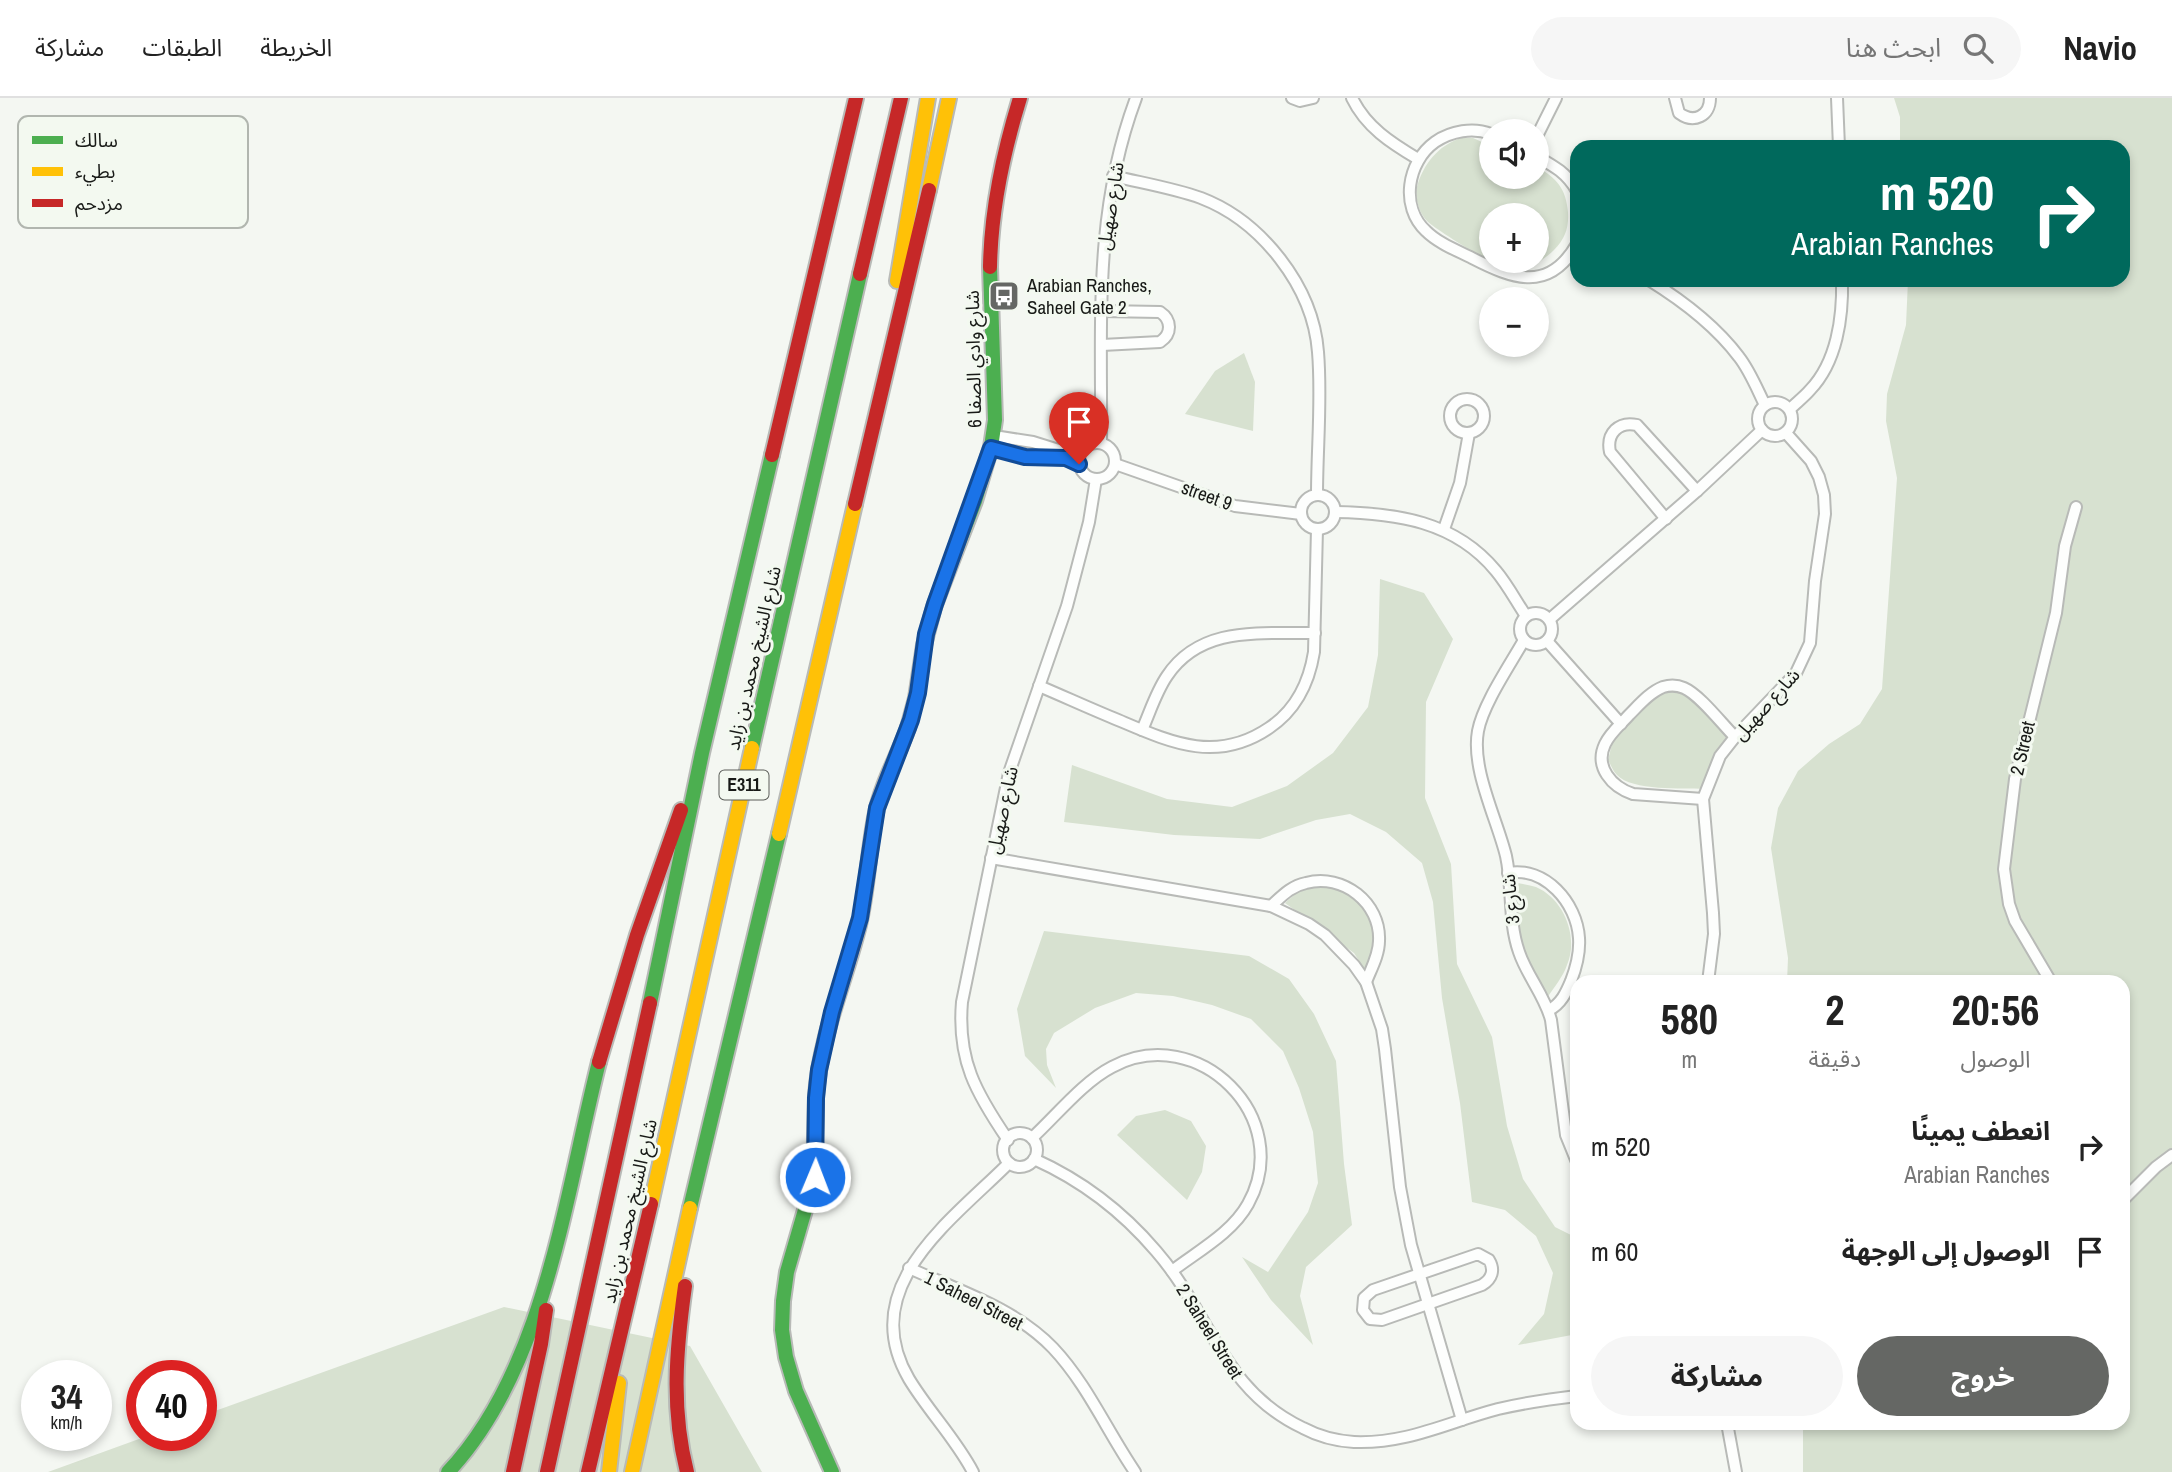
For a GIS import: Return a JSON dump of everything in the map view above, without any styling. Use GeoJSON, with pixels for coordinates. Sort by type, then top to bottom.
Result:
{"type":"FeatureCollection","features":[{"type":"Feature","properties":{"kind":"main road","name":"شارع الشيخ محمد بن زايد"},"geometry":{"type":"LineString","coordinates":[[547,1472],[656,977],[702,753],[856,98]]}},
{"type":"Feature","properties":{"kind":"main road","name":"شارع الشيخ محمد بن زايد"},"geometry":{"type":"LineString","coordinates":[[588,1472],[901,98]]}},
{"type":"Feature","properties":{"kind":"main road"},"geometry":{"type":"LineString","coordinates":[[879,396],[928,98]]}},
{"type":"Feature","properties":{"kind":"main road"},"geometry":{"type":"LineString","coordinates":[[632,1472],[694,1189],[782,824],[879,396],[918,243],[949,98]]}},
{"type":"Feature","properties":{"kind":"main road","name":"شارع وادي الصفا 6"},"geometry":{"type":"LineString","coordinates":[[832,1472],[792,1384],[786,1362],[782,1314],[788,1264],[811,1198],[815,1177],[819,1070],[860,918],[877,808],[911,720],[918,693],[926,634],[992,442],[995,420],[991,245],[1001,170],[1020,98]]}},
{"type":"Feature","properties":{"kind":"main road"},"geometry":{"type":"LineString","coordinates":[[448,1472],[472,1445],[504,1395],[523,1349],[554,1250],[599,1061],[613,1014],[654,882],[702,753]]}},
{"type":"Feature","properties":{"kind":"main road"},"geometry":{"type":"LineString","coordinates":[[687,1472],[676,1427],[673,1374],[692,1240],[694,1189]]}},
{"type":"Feature","properties":{"kind":"main road"},"geometry":{"type":"LineString","coordinates":[[513,1472],[541,1344],[554,1250]]}},
{"type":"Feature","properties":{"kind":"main road"},"geometry":{"type":"LineString","coordinates":[[609,1472],[616,1429],[624,1323]]}},
{"type":"Feature","properties":{"kind":"main road","name":"شارع وادي الصفا 6"},"geometry":{"type":"LineString","coordinates":[[811,1426],[845,1472]]}},
{"type":"Feature","properties":{"kind":"street","name":"شارع صهيل"},"geometry":{"type":"LineString","coordinates":[[1101,443],[1104,233],[1113,176],[1136,98]]}},
{"type":"Feature","properties":{"kind":"street"},"geometry":{"type":"LineString","coordinates":[[1292,98],[1300,101],[1313,98]]}},
{"type":"Feature","properties":{"kind":"street"},"geometry":{"type":"LineString","coordinates":[[1352,98],[1367,121],[1382,137],[1418,159]]}},
{"type":"Feature","properties":{"kind":"street"},"geometry":{"type":"LineString","coordinates":[[1546,119],[1556,98]]}},
{"type":"Feature","properties":{"kind":"street"},"geometry":{"type":"LineString","coordinates":[[1675,98],[1679,113],[1689,119],[1706,114],[1710,98]]}},
{"type":"Feature","properties":{"kind":"street"},"geometry":{"type":"LineString","coordinates":[[1837,98],[1839,140]]}},
{"type":"Feature","properties":{"kind":"street"},"geometry":{"type":"LineString","coordinates":[[1479,131],[1454,133],[1431,145],[1418,159],[1411,179],[1411,205],[1423,229],[1441,243],[1502,273],[1527,278],[1539,276],[1562,264],[1570,253]]}},
{"type":"Feature","properties":{"kind":"street"},"geometry":{"type":"LineString","coordinates":[[1549,163],[1570,178]]}},
{"type":"Feature","properties":{"kind":"street"},"geometry":{"type":"LineString","coordinates":[[1113,176],[1191,195],[1220,207],[1262,238],[1282,261],[1306,306],[1318,349],[1317,495]]}},
{"type":"Feature","properties":{"kind":"street"},"geometry":{"type":"LineString","coordinates":[[1659,287],[1689,307],[1725,340],[1741,359],[1765,405]]}},
{"type":"Feature","properties":{"kind":"street"},"geometry":{"type":"LineString","coordinates":[[1790,409],[1812,389],[1832,352],[1841,311],[1842,287]]}},
{"type":"Feature","properties":{"kind":"street"},"geometry":{"type":"LineString","coordinates":[[1102,311],[1160,312],[1170,327],[1165,339],[1160,342],[1102,345]]}},
{"type":"Feature","properties":{"kind":"street"},"geometry":{"type":"LineString","coordinates":[[1776,402],[1790,409],[1793,419],[1786,433],[1771,436],[1762,430],[1758,420],[1765,405],[1776,402]]}},
{"type":"Feature","properties":{"kind":"street"},"geometry":{"type":"LineString","coordinates":[[1666,519],[1611,452],[1609,444],[1615,429],[1622,425],[1637,425],[1697,491]]}},
{"type":"Feature","properties":{"kind":"street"},"geometry":{"type":"LineString","coordinates":[[1550,619],[1666,519],[1762,430]]}},
{"type":"Feature","properties":{"kind":"street"},"geometry":{"type":"LineString","coordinates":[[1444,529],[1460,483],[1469,433]]}},
{"type":"Feature","properties":{"kind":"street","name":"شارع صهيل"},"geometry":{"type":"LineString","coordinates":[[1709,975],[1713,913],[1703,799],[1720,757],[1735,737],[1796,673],[1810,643],[1815,581],[1825,514],[1824,495],[1811,461],[1786,433]]}},
{"type":"Feature","properties":{"kind":"street"},"geometry":{"type":"LineString","coordinates":[[1007,452],[1010,439]]}},
{"type":"Feature","properties":{"kind":"street"},"geometry":{"type":"LineString","coordinates":[[992,442],[1007,452],[1025,457],[1054,453],[1072,453],[1082,451],[1090,444],[1101,443],[1114,453],[1115,464],[1106,477],[1096,479],[1085,475],[1079,464],[1054,453],[1033,442],[1010,439],[992,442]]}},
{"type":"Feature","properties":{"kind":"street"},"geometry":{"type":"LineString","coordinates":[[1079,464],[1082,451]]}},
{"type":"Feature","properties":{"kind":"street","name":"street 9"},"geometry":{"type":"LineString","coordinates":[[1115,464],[1235,506],[1301,514]]}},
{"type":"Feature","properties":{"kind":"street","name":"شارع صهيل"},"geometry":{"type":"LineString","coordinates":[[1007,1140],[969,1075],[961,1038],[962,1002],[1009,772],[1073,586],[1096,479]]}},
{"type":"Feature","properties":{"kind":"street"},"geometry":{"type":"LineString","coordinates":[[1317,495],[1327,498],[1335,512],[1327,526],[1317,529],[1306,524],[1301,514],[1307,499],[1317,495]]}},
{"type":"Feature","properties":{"kind":"street","name":"2 Street"},"geometry":{"type":"LineString","coordinates":[[2047,975],[2015,921],[2009,904],[2004,869],[2015,779],[2056,613],[2065,546],[2076,507]]}},
{"type":"Feature","properties":{"kind":"street"},"geometry":{"type":"LineString","coordinates":[[1335,512],[1413,519],[1444,529],[1486,560],[1526,616]]}},
{"type":"Feature","properties":{"kind":"street"},"geometry":{"type":"LineString","coordinates":[[1039,686],[1178,744],[1203,748],[1229,745],[1262,733],[1288,712],[1306,684],[1311,669],[1315,633],[1317,529]]}},
{"type":"Feature","properties":{"kind":"street"},"geometry":{"type":"LineString","coordinates":[[1541,613],[1550,619],[1552,633],[1547,641],[1538,645],[1524,640],[1520,625],[1526,616],[1541,613]]}},
{"type":"Feature","properties":{"kind":"street"},"geometry":{"type":"LineString","coordinates":[[1142,730],[1170,671],[1203,643],[1236,634],[1315,633]]}},
{"type":"Feature","properties":{"kind":"street","name":"3 شارع"},"geometry":{"type":"LineString","coordinates":[[1524,640],[1483,714],[1477,745],[1478,761],[1508,873],[1511,918],[1519,952],[1549,1010],[1554,1031],[1566,1135],[1570,1145]]}},
{"type":"Feature","properties":{"kind":"street"},"geometry":{"type":"LineString","coordinates":[[1547,641],[1621,724]]}},
{"type":"Feature","properties":{"kind":"street"},"geometry":{"type":"LineString","coordinates":[[1703,799],[1633,794],[1614,784],[1607,776],[1602,755],[1605,744],[1655,691],[1673,685],[1691,692],[1735,737]]}},
{"type":"Feature","properties":{"kind":"street"},"geometry":{"type":"LineString","coordinates":[[991,859],[1271,906],[1325,935],[1354,965],[1366,982],[1382,1029],[1400,1187],[1418,1274],[1462,1420]]}},
{"type":"Feature","properties":{"kind":"street"},"geometry":{"type":"LineString","coordinates":[[1508,873],[1529,872],[1544,878],[1557,891],[1575,919],[1579,938],[1573,975]]}},
{"type":"Feature","properties":{"kind":"street"},"geometry":{"type":"LineString","coordinates":[[1271,906],[1287,891],[1307,882],[1328,881],[1349,888],[1366,901],[1377,921],[1380,941],[1366,982]]}},
{"type":"Feature","properties":{"kind":"street"},"geometry":{"type":"LineString","coordinates":[[1549,1010],[1562,1000],[1570,982]]}},
{"type":"Feature","properties":{"kind":"street"},"geometry":{"type":"LineString","coordinates":[[1032,1139],[1093,1080],[1126,1061],[1148,1056],[1191,1060],[1228,1082],[1242,1098],[1253,1118],[1259,1139],[1257,1182],[1249,1203],[1236,1221],[1172,1271]]}},
{"type":"Feature","properties":{"kind":"street"},"geometry":{"type":"LineString","coordinates":[[1017,1134],[1032,1139],[1037,1148],[1031,1164],[1020,1167],[1009,1163],[1004,1149],[1007,1140],[1017,1134]]}},
{"type":"Feature","properties":{"kind":"street"},"geometry":{"type":"LineString","coordinates":[[2130,1193],[2172,1155]]}},
{"type":"Feature","properties":{"kind":"street","name":"2 Saheel Street"},"geometry":{"type":"LineString","coordinates":[[1034,1159],[1091,1190],[1126,1219],[1172,1271],[1233,1371],[1248,1390],[1287,1421],[1328,1437],[1350,1442],[1369,1442],[1410,1437],[1524,1403],[1570,1397]]}},
{"type":"Feature","properties":{"kind":"street"},"geometry":{"type":"LineString","coordinates":[[973,1472],[961,1448],[919,1394],[900,1358],[892,1320],[895,1301],[909,1268],[936,1235],[1009,1163]]}},
{"type":"Feature","properties":{"kind":"street"},"geometry":{"type":"LineString","coordinates":[[1472,1255],[1484,1256],[1492,1265],[1493,1271],[1487,1282],[1428,1304],[1376,1321],[1365,1315],[1362,1304],[1367,1293],[1472,1255]]}},
{"type":"Feature","properties":{"kind":"street","name":"1 Saheel Street"},"geometry":{"type":"LineString","coordinates":[[909,1268],[1016,1318],[1051,1346],[1079,1381],[1135,1472]]}},
{"type":"Feature","properties":{"kind":"street"},"geometry":{"type":"LineString","coordinates":[[1728,1430],[1736,1472]]}},
{"type":"Feature","properties":{"kind":"green space"},"geometry":{"type":"Polygon","coordinates":[[[1894,98],[2172,98],[2172,1472],[1803,1472],[1803,1430],[2130,1430],[2130,975],[1787,975],[1788,958],[1771,848],[1778,808],[1798,771],[1829,744],[1860,724],[1882,689],[1897,478],[1886,421],[1887,394],[1906,325],[1908,287],[2130,287],[2130,140],[1900,140],[1900,117],[1894,98]]]}},
{"type":"Feature","properties":{"kind":"green space"},"geometry":{"type":"Polygon","coordinates":[[[1461,138],[1479,141],[1479,189],[1549,189],[1550,175],[1563,191],[1567,204],[1567,228],[1558,246],[1549,254],[1549,203],[1479,203],[1479,255],[1427,221],[1417,201],[1417,187],[1428,163],[1446,145],[1461,138]]]}},
{"type":"Feature","properties":{"kind":"green space"},"geometry":{"type":"Polygon","coordinates":[[[1244,353],[1255,382],[1253,431],[1185,414],[1215,371],[1244,353]]]}},
{"type":"Feature","properties":{"kind":"green space"},"geometry":{"type":"Polygon","coordinates":[[[1380,579],[1424,593],[1453,639],[1426,702],[1425,798],[1451,864],[1457,964],[1492,1037],[1507,1126],[1523,1179],[1555,1227],[1570,1234],[1570,1335],[1518,1345],[1544,1314],[1553,1273],[1536,1236],[1505,1210],[1472,1202],[1460,1103],[1442,998],[1433,902],[1422,863],[1386,832],[1350,814],[1316,820],[1260,839],[1174,835],[1064,822],[1072,765],[1167,799],[1232,807],[1287,786],[1333,753],[1368,707],[1378,655],[1380,579]]]}},
{"type":"Feature","properties":{"kind":"green space"},"geometry":{"type":"Polygon","coordinates":[[[1674,691],[1685,694],[1733,733],[1705,789],[1658,788],[1634,784],[1617,775],[1608,760],[1613,740],[1630,720],[1662,693],[1674,691]]]}},
{"type":"Feature","properties":{"kind":"green space"},"geometry":{"type":"Polygon","coordinates":[[[1515,882],[1536,887],[1546,893],[1567,920],[1570,954],[1561,978],[1547,998],[1520,947],[1515,916],[1515,882]]]}},
{"type":"Feature","properties":{"kind":"green space"},"geometry":{"type":"Polygon","coordinates":[[[1326,885],[1349,892],[1364,908],[1376,931],[1373,955],[1365,970],[1354,953],[1285,903],[1302,888],[1326,885]]]}},
{"type":"Feature","properties":{"kind":"green space"},"geometry":{"type":"Polygon","coordinates":[[[1044,931],[1249,956],[1289,979],[1314,1014],[1336,1061],[1352,1225],[1306,1267],[1300,1296],[1313,1345],[1271,1300],[1242,1257],[1268,1272],[1308,1212],[1318,1183],[1313,1132],[1299,1088],[1283,1051],[1251,1019],[1212,1005],[1173,996],[1136,993],[1095,1008],[1054,1033],[1046,1049],[1047,1065],[1056,1088],[1025,1056],[1017,1009],[1044,931]]]}},
{"type":"Feature","properties":{"kind":"green space"},"geometry":{"type":"Polygon","coordinates":[[[1165,1110],[1191,1121],[1206,1146],[1202,1172],[1187,1200],[1117,1135],[1136,1116],[1165,1110]]]}},
{"type":"Feature","properties":{"kind":"green space"},"geometry":{"type":"Polygon","coordinates":[[[504,1307],[690,1346],[762,1472],[48,1472],[126,1444],[126,1451],[217,1451],[217,1410],[504,1307]]]}},
{"type":"Feature","properties":{"kind":"traffic: fast"},"geometry":{"type":"LineString","coordinates":[[908,728],[934,607],[975,501],[991,447],[995,420],[990,267]]}},
{"type":"Feature","properties":{"kind":"traffic: fast"},"geometry":{"type":"LineString","coordinates":[[752,748],[860,274]]}},
{"type":"Feature","properties":{"kind":"traffic: fast"},"geometry":{"type":"LineString","coordinates":[[650,1003],[702,753],[772,455]]}},
{"type":"Feature","properties":{"kind":"traffic: fast"},"geometry":{"type":"LineString","coordinates":[[690,1208],[779,834]]}},
{"type":"Feature","properties":{"kind":"traffic: fast"},"geometry":{"type":"LineString","coordinates":[[448,1472],[481,1430],[508,1383],[529,1332],[562,1223],[599,1062]]}},
{"type":"Feature","properties":{"kind":"traffic: fast"},"geometry":{"type":"LineString","coordinates":[[816,1096],[814,1179],[787,1272],[782,1330],[786,1357],[796,1391],[832,1472]]}},
{"type":"Feature","properties":{"kind":"traffic: slow"},"geometry":{"type":"LineString","coordinates":[[897,281],[928,98]]}},
{"type":"Feature","properties":{"kind":"traffic: slow"},"geometry":{"type":"LineString","coordinates":[[929,190],[949,98]]}},
{"type":"Feature","properties":{"kind":"traffic: slow"},"geometry":{"type":"LineString","coordinates":[[779,834],[855,504]]}},
{"type":"Feature","properties":{"kind":"traffic: slow"},"geometry":{"type":"LineString","coordinates":[[651,1204],[752,748]]}},
{"type":"Feature","properties":{"kind":"traffic: slow"},"geometry":{"type":"LineString","coordinates":[[632,1472],[690,1208]]}},
{"type":"Feature","properties":{"kind":"traffic: slow"},"geometry":{"type":"LineString","coordinates":[[609,1472],[619,1383]]}},
{"type":"Feature","properties":{"kind":"traffic: jam"},"geometry":{"type":"LineString","coordinates":[[772,455],[856,98]]}},
{"type":"Feature","properties":{"kind":"traffic: jam"},"geometry":{"type":"LineString","coordinates":[[860,274],[901,98]]}},
{"type":"Feature","properties":{"kind":"traffic: jam"},"geometry":{"type":"LineString","coordinates":[[990,267],[999,181],[1020,98]]}},
{"type":"Feature","properties":{"kind":"traffic: jam"},"geometry":{"type":"LineString","coordinates":[[855,504],[929,190]]}},
{"type":"Feature","properties":{"kind":"traffic: jam"},"geometry":{"type":"LineString","coordinates":[[816,1096],[822,1052],[862,911],[879,802],[908,728]]}},
{"type":"Feature","properties":{"kind":"traffic: jam"},"geometry":{"type":"LineString","coordinates":[[599,1062],[637,935],[681,810]]}},
{"type":"Feature","properties":{"kind":"traffic: jam"},"geometry":{"type":"LineString","coordinates":[[547,1472],[650,1003]]}},
{"type":"Feature","properties":{"kind":"traffic: jam"},"geometry":{"type":"LineString","coordinates":[[588,1472],[651,1204]]}},
{"type":"Feature","properties":{"kind":"traffic: jam"},"geometry":{"type":"LineString","coordinates":[[685,1286],[679,1333],[677,1402],[687,1472]]}},
{"type":"Feature","properties":{"kind":"traffic: jam"},"geometry":{"type":"LineString","coordinates":[[513,1472],[546,1310]]}},
{"type":"Feature","properties":{"kind":"place","name":"Arabian Ranches, Saheel Gate 2"},"geometry":{"type":"Point","coordinates":[1004,296]}},
{"type":"Feature","properties":{"kind":"route"},"geometry":{"type":"LineString","coordinates":[[815,1177],[814,1127],[819,1070],[832,1012],[860,918],[877,808],[911,720],[918,693],[920,663],[935,604],[991,448],[1025,457],[1066,458],[1079,464]]}}]}
